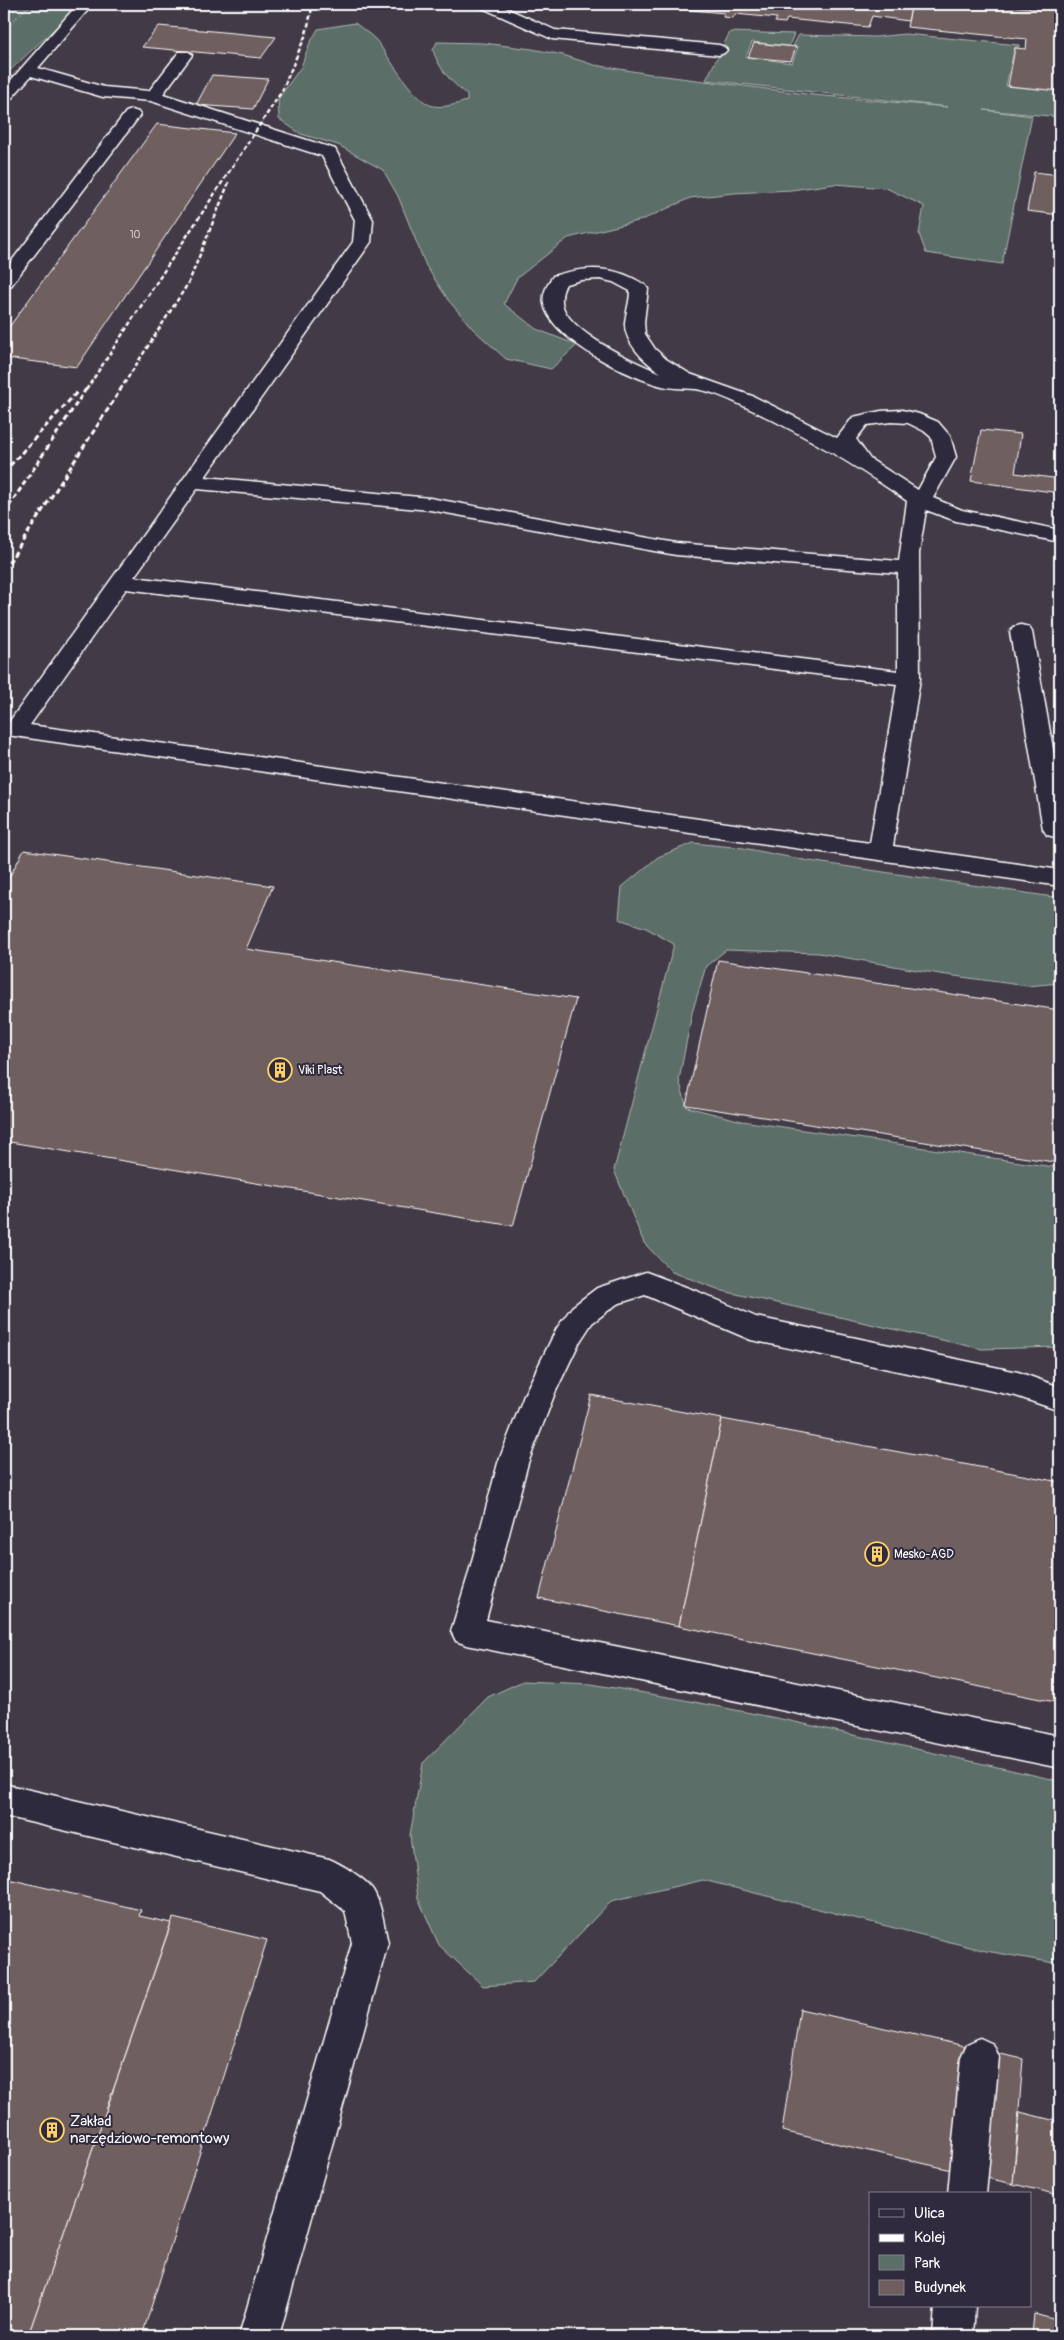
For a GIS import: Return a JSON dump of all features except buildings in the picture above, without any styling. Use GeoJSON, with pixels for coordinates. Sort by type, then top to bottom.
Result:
{"type":"FeatureCollection","features":[{"type":"Feature","properties":{"kind":"lane"},"geometry":{"type":"LineString","coordinates":[[4,97],[86,4]]}},
{"type":"Feature","properties":{"kind":"lane"},"geometry":{"type":"LineString","coordinates":[[484,4],[552,34],[719,50]]}},
{"type":"Feature","properties":{"kind":"lane"},"geometry":{"type":"LineString","coordinates":[[153,96],[184,55]]}},
{"type":"Feature","properties":{"kind":"lane"},"geometry":{"type":"LineString","coordinates":[[27,70],[103,92],[153,96],[329,153],[364,220],[362,242],[119,582],[9,729],[1060,878]]}},
{"type":"Feature","properties":{"kind":"lane"},"geometry":{"type":"LineString","coordinates":[[4,283],[132,115]]}},
{"type":"Feature","properties":{"kind":"lane"},"geometry":{"type":"LineString","coordinates":[[695,384],[672,383],[632,368],[569,328],[557,316],[553,302],[552,290],[559,280],[590,272],[611,274],[626,280],[639,289],[640,303],[634,317],[634,328],[639,340],[656,360],[674,373],[695,384],[741,397],[810,432],[863,463],[917,499],[956,515],[1060,536]]}},
{"type":"Feature","properties":{"kind":"lane"},"geometry":{"type":"LineString","coordinates":[[863,463],[846,439],[860,420],[902,415],[921,421],[940,435],[946,457],[926,494],[917,499]]}},
{"type":"Feature","properties":{"kind":"lane"},"geometry":{"type":"LineString","coordinates":[[190,482],[430,504],[676,549],[909,568]]}},
{"type":"Feature","properties":{"kind":"lane"},"geometry":{"type":"LineString","coordinates":[[880,852],[909,679],[909,568],[917,499]]}},
{"type":"Feature","properties":{"kind":"lane"},"geometry":{"type":"LineString","coordinates":[[119,582],[909,679]]}},
{"type":"Feature","properties":{"kind":"lane"},"geometry":{"type":"LineString","coordinates":[[1021,632],[1052,761],[1055,829]]}},
{"type":"Feature","properties":{"kind":"lane"},"geometry":{"type":"LineString","coordinates":[[1060,1399],[1018,1384],[751,1328],[646,1283],[608,1296],[582,1315],[567,1336],[540,1393],[513,1463],[484,1576],[466,1631],[1060,1752]]}},
{"type":"Feature","properties":{"kind":"lane"},"geometry":{"type":"LineString","coordinates":[[4,1800],[329,1876],[360,1900],[370,1942],[260,2336]]}},
{"type":"Feature","properties":{"kind":"lane"},"geometry":{"type":"LineString","coordinates":[[966,2192],[980,2057]]}},
{"type":"Feature","properties":{"kind":"lane"},"geometry":{"type":"LineString","coordinates":[[952,2336],[956,2308]]}},
{"type":"Feature","properties":{"kind":"path"},"geometry":{"type":"LineString","coordinates":[[4,30],[30,4]]}},
{"type":"Feature","properties":{"kind":"shaded area"},"geometry":{"type":"Polygon","coordinates":[[[81,4],[1060,4],[1060,2336],[4,2336],[4,76],[81,4]]]}},
{"type":"Feature","properties":{"kind":"green space"},"geometry":{"type":"Polygon","coordinates":[[[4,4],[81,4],[4,76],[4,4]]]}},
{"type":"Feature","properties":{"kind":"green space"},"geometry":{"type":"Polygon","coordinates":[[[355,23],[376,40],[418,96],[433,106],[446,106],[467,101],[467,95],[451,80],[438,63],[433,50],[437,42],[483,43],[532,49],[563,55],[594,65],[657,75],[814,95],[948,107],[706,80],[730,32],[794,34],[789,46],[752,42],[746,57],[792,63],[798,47],[793,46],[799,35],[876,37],[905,34],[1019,45],[1019,47],[1015,47],[1006,86],[1060,91],[1060,117],[984,110],[1032,116],[1002,264],[926,253],[919,234],[924,206],[886,188],[834,184],[791,190],[734,193],[690,198],[642,220],[568,238],[517,278],[504,304],[536,329],[577,345],[551,369],[506,359],[473,329],[449,301],[426,266],[398,196],[383,170],[338,145],[301,134],[279,119],[278,99],[301,67],[309,45],[318,29],[355,23]]]}},
{"type":"Feature","properties":{"kind":"green space"},"geometry":{"type":"Polygon","coordinates":[[[693,843],[743,848],[809,861],[1060,898],[1060,983],[1027,986],[940,974],[819,953],[726,950],[706,966],[692,1013],[679,1080],[687,1107],[742,1121],[1060,1168],[1060,1347],[982,1349],[723,1291],[672,1272],[644,1243],[614,1170],[674,944],[646,928],[619,919],[622,887],[658,857],[693,843]]]}},
{"type":"Feature","properties":{"kind":"green space"},"geometry":{"type":"Polygon","coordinates":[[[523,1681],[591,1684],[674,1698],[786,1720],[1060,1781],[1060,1964],[986,1951],[703,1880],[611,1901],[534,1982],[483,1986],[439,1945],[418,1898],[410,1835],[423,1763],[488,1697],[523,1681]]]}},
{"type":"Feature","properties":{"kind":"railway"},"geometry":{"type":"LineString","coordinates":[[86,390],[282,91],[306,34],[313,4]]}},
{"type":"Feature","properties":{"kind":"railway"},"geometry":{"type":"LineString","coordinates":[[120,390],[189,282],[229,182]]}},
{"type":"Feature","properties":{"kind":"railway"},"geometry":{"type":"LineString","coordinates":[[4,514],[86,389]]}},
{"type":"Feature","properties":{"kind":"railway"},"geometry":{"type":"LineString","coordinates":[[4,570],[121,389]]}},
{"type":"Feature","properties":{"kind":"railway"},"geometry":{"type":"LineString","coordinates":[[4,472],[78,391]]}},
{"type":"Feature","properties":{"kind":"place","name":"Viki Plast"},"geometry":{"type":"Point","coordinates":[280,1070]}},
{"type":"Feature","properties":{"kind":"place","name":"Mesko-AGD"},"geometry":{"type":"Point","coordinates":[877,1554]}},
{"type":"Feature","properties":{"kind":"place","name":"Zakład narzędziowo-remontowy"},"geometry":{"type":"Point","coordinates":[52,2130]}}]}
